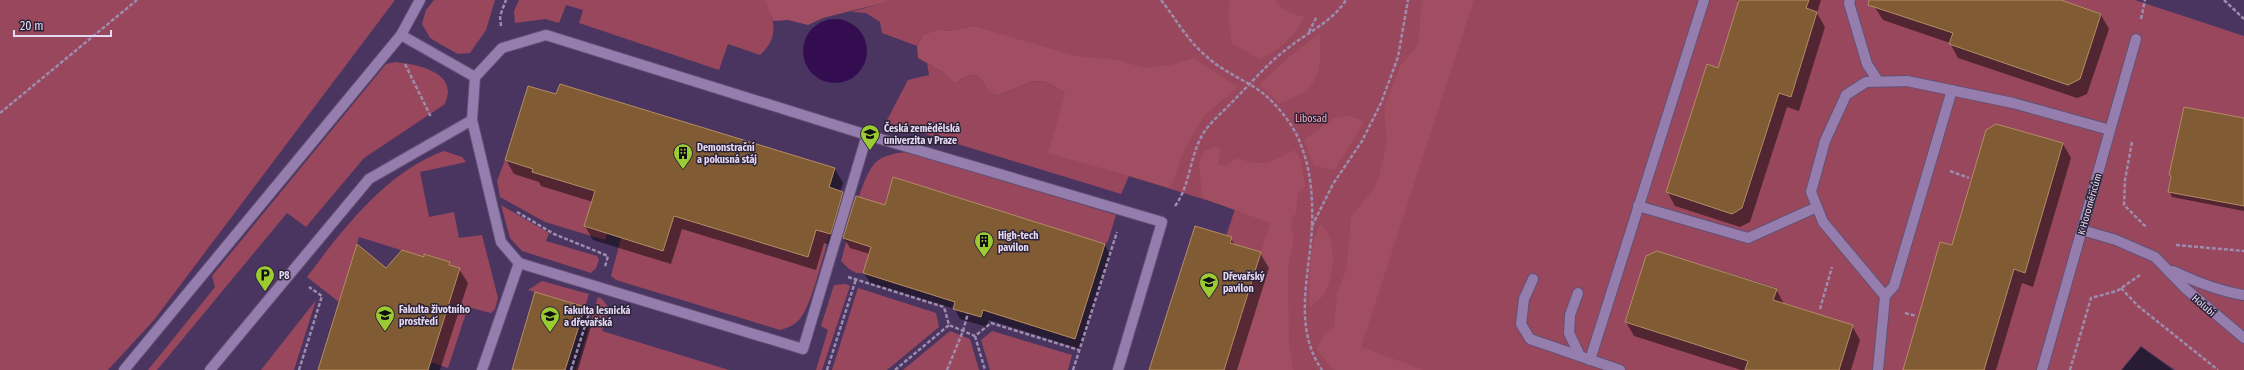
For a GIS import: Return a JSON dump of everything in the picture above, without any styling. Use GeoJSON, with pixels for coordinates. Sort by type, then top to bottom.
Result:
{"type":"FeatureCollection","features":[{"type":"Feature","properties":{"kind":"street"},"geometry":{"type":"LineString","coordinates":[[124,370],[401,35],[420,0]]}},
{"type":"Feature","properties":{"kind":"street"},"geometry":{"type":"LineString","coordinates":[[1590,360],[1704,0]]}},
{"type":"Feature","properties":{"kind":"street"},"geometry":{"type":"LineString","coordinates":[[1850,0],[1849,3],[1867,64],[1878,82]]}},
{"type":"Feature","properties":{"kind":"street"},"geometry":{"type":"LineString","coordinates":[[401,35],[475,77]]}},
{"type":"Feature","properties":{"kind":"street"},"geometry":{"type":"LineString","coordinates":[[867,135],[825,270],[803,349],[519,263],[501,242],[472,120],[475,77],[502,48],[546,35],[867,135],[1162,222],[1118,370]]}},
{"type":"Feature","properties":{"kind":"street","name":"K Horoměřicům"},"geometry":{"type":"LineString","coordinates":[[2042,370],[2136,39]]}},
{"type":"Feature","properties":{"kind":"street"},"geometry":{"type":"LineString","coordinates":[[1885,296],[1823,222],[1811,192],[1825,141],[1846,95],[1866,82],[1907,81],[2013,103],[2110,130]]}},
{"type":"Feature","properties":{"kind":"street"},"geometry":{"type":"LineString","coordinates":[[1878,370],[1885,296],[1894,286],[1952,90]]}},
{"type":"Feature","properties":{"kind":"street"},"geometry":{"type":"LineString","coordinates":[[210,370],[369,179],[472,120]]}},
{"type":"Feature","properties":{"kind":"street"},"geometry":{"type":"LineString","coordinates":[[1638,206],[1748,238],[1817,207]]}},
{"type":"Feature","properties":{"kind":"street","name":"Holubí"},"geometry":{"type":"LineString","coordinates":[[2082,230],[2116,240],[2155,257],[2168,268],[2186,289],[2244,338]]}},
{"type":"Feature","properties":{"kind":"street"},"geometry":{"type":"LineString","coordinates":[[482,370],[519,263]]}},
{"type":"Feature","properties":{"kind":"street","name":"Holubí"},"geometry":{"type":"LineString","coordinates":[[2168,268],[2195,282],[2228,293],[2244,295]]}},
{"type":"Feature","properties":{"kind":"street"},"geometry":{"type":"LineString","coordinates":[[1533,279],[1524,299],[1522,324],[1530,339],[1620,370]]}},
{"type":"Feature","properties":{"kind":"street"},"geometry":{"type":"LineString","coordinates":[[1578,293],[1570,315],[1569,333],[1580,356]]}},
{"type":"Feature","properties":{"kind":"path"},"geometry":{"type":"LineString","coordinates":[[0,113],[137,0]]}},
{"type":"Feature","properties":{"kind":"path"},"geometry":{"type":"LineString","coordinates":[[1161,0],[1186,36],[1207,57],[1264,94],[1285,117],[1301,144],[1311,181],[1312,226],[1304,288],[1306,333],[1322,370]]}},
{"type":"Feature","properties":{"kind":"path"},"geometry":{"type":"LineString","coordinates":[[1162,222],[1183,195],[1194,150],[1207,128],[1286,49],[1309,32],[1326,22],[1346,0]]}},
{"type":"Feature","properties":{"kind":"path"},"geometry":{"type":"LineString","coordinates":[[1312,226],[1333,184],[1362,141],[1381,103],[1398,57],[1408,0]]}},
{"type":"Feature","properties":{"kind":"path"},"geometry":{"type":"LineString","coordinates":[[2224,0],[2244,18]]}},
{"type":"Feature","properties":{"kind":"path"},"geometry":{"type":"LineString","coordinates":[[1309,32],[1317,16]]}},
{"type":"Feature","properties":{"kind":"path"},"geometry":{"type":"LineString","coordinates":[[393,45],[408,68],[441,138]]}},
{"type":"Feature","properties":{"kind":"path"},"geometry":{"type":"LineString","coordinates":[[2133,134],[2125,180],[2124,205],[2149,230]]}},
{"type":"Feature","properties":{"kind":"path"},"geometry":{"type":"LineString","coordinates":[[491,196],[554,234],[608,256],[604,269]]}},
{"type":"Feature","properties":{"kind":"path"},"geometry":{"type":"LineString","coordinates":[[1170,201],[1177,203]]}},
{"type":"Feature","properties":{"kind":"path"},"geometry":{"type":"LineString","coordinates":[[1073,370],[1123,210]]}},
{"type":"Feature","properties":{"kind":"path"},"geometry":{"type":"LineString","coordinates":[[1820,309],[1840,242]]}},
{"type":"Feature","properties":{"kind":"path"},"geometry":{"type":"LineString","coordinates":[[2070,370],[2091,298],[2121,288],[2137,279],[2166,244],[2244,251]]}},
{"type":"Feature","properties":{"kind":"path"},"geometry":{"type":"LineString","coordinates":[[825,270],[944,307],[949,325]]}},
{"type":"Feature","properties":{"kind":"path"},"geometry":{"type":"LineString","coordinates":[[291,273],[322,296],[299,370]]}},
{"type":"Feature","properties":{"kind":"path"},"geometry":{"type":"LineString","coordinates":[[827,370],[856,279]]}},
{"type":"Feature","properties":{"kind":"path"},"geometry":{"type":"LineString","coordinates":[[2121,288],[2138,306],[2218,370]]}},
{"type":"Feature","properties":{"kind":"path"},"geometry":{"type":"LineString","coordinates":[[571,370],[592,304]]}},
{"type":"Feature","properties":{"kind":"path"},"geometry":{"type":"LineString","coordinates":[[947,370],[963,331],[968,313]]}},
{"type":"Feature","properties":{"kind":"path"},"geometry":{"type":"LineString","coordinates":[[975,336],[991,323],[1079,350]]}},
{"type":"Feature","properties":{"kind":"path"},"geometry":{"type":"LineString","coordinates":[[949,325],[975,336]]}},
{"type":"Feature","properties":{"kind":"path"},"geometry":{"type":"LineString","coordinates":[[895,370],[949,325]]}},
{"type":"Feature","properties":{"kind":"path"},"geometry":{"type":"LineString","coordinates":[[975,336],[985,370]]}},
{"type":"Feature","properties":{"kind":"green space"},"geometry":{"type":"Polygon","coordinates":[[[0,0],[395,0],[154,320],[108,370],[0,370],[0,0]]]}},
{"type":"Feature","properties":{"kind":"green space"},"geometry":{"type":"Polygon","coordinates":[[[434,0],[495,0],[486,30],[470,53],[458,54],[430,38],[422,24],[426,10],[434,0]]]}},
{"type":"Feature","properties":{"kind":"green space"},"geometry":{"type":"Polygon","coordinates":[[[519,0],[765,0],[773,22],[773,36],[766,49],[760,55],[728,44],[719,70],[579,23],[583,10],[566,5],[559,23],[545,19],[515,23],[514,11],[519,0]]]}},
{"type":"Feature","properties":{"kind":"green space","name":"Libosad"},"geometry":{"type":"Polygon","coordinates":[[[886,0],[1739,0],[1718,68],[1707,65],[1666,191],[1732,214],[1743,208],[1779,93],[1791,97],[1817,12],[1806,8],[1809,0],[1875,0],[1874,6],[1953,33],[1949,44],[2068,85],[2080,79],[2101,14],[2061,0],[2135,0],[2244,36],[2244,118],[2184,107],[2169,175],[2171,176],[2168,191],[2244,201],[2244,370],[2175,370],[2141,346],[2121,370],[1984,370],[2014,269],[2025,273],[2036,237],[2029,224],[2045,204],[2063,144],[1996,124],[1986,130],[1952,245],[1940,242],[1905,363],[1908,370],[1839,370],[1853,325],[1773,300],[1777,288],[1657,251],[1646,256],[1625,322],[1685,341],[1689,332],[1711,339],[1718,352],[1748,361],[1745,370],[1224,370],[1261,253],[1230,243],[1232,237],[1226,236],[1235,209],[1129,176],[1121,194],[886,122],[908,80],[929,75],[927,63],[941,71],[955,84],[970,75],[974,75],[985,84],[988,91],[997,96],[1034,81],[1046,82],[1065,93],[973,26],[948,31],[941,29],[923,34],[917,46],[882,33],[880,22],[866,13],[851,12],[890,1],[886,0]]]}},
{"type":"Feature","properties":{"kind":"green space"},"geometry":{"type":"Polygon","coordinates":[[[395,62],[428,69],[442,78],[446,84],[448,92],[445,104],[364,158],[306,227],[287,213],[157,370],[148,370],[215,287],[212,276],[386,64],[395,62]]]}},
{"type":"Feature","properties":{"kind":"green space"},"geometry":{"type":"Polygon","coordinates":[[[444,151],[462,157],[466,162],[420,172],[429,217],[454,212],[459,238],[482,235],[498,298],[495,309],[491,313],[468,307],[448,368],[431,362],[460,268],[449,265],[450,262],[425,254],[423,257],[359,237],[339,302],[307,277],[335,240],[367,204],[385,187],[423,160],[444,151]]]}},
{"type":"Feature","properties":{"kind":"green space"},"geometry":{"type":"Polygon","coordinates":[[[907,152],[1116,215],[1108,241],[1105,244],[893,177],[863,273],[854,272],[841,261],[864,182],[878,160],[890,155],[907,152]]]}},
{"type":"Feature","properties":{"kind":"green space"},"geometry":{"type":"Polygon","coordinates":[[[505,160],[533,169],[532,172],[595,191],[584,226],[607,233],[605,240],[545,222],[500,197],[497,181],[505,160]]]}},
{"type":"Feature","properties":{"kind":"green space"},"geometry":{"type":"Polygon","coordinates":[[[501,205],[549,233],[546,241],[597,256],[599,260],[596,268],[591,273],[522,251],[510,238],[501,205]]]}},
{"type":"Feature","properties":{"kind":"green space"},"geometry":{"type":"Polygon","coordinates":[[[674,216],[816,230],[830,234],[813,292],[804,313],[799,320],[794,324],[780,330],[616,280],[611,276],[621,238],[663,251],[674,216]]]}},
{"type":"Feature","properties":{"kind":"green space"},"geometry":{"type":"Polygon","coordinates":[[[542,281],[589,294],[585,307],[528,290],[542,281]]]}},
{"type":"Feature","properties":{"kind":"green space"},"geometry":{"type":"Polygon","coordinates":[[[846,284],[850,286],[822,370],[816,370],[828,330],[821,326],[834,285],[846,284]]]}},
{"type":"Feature","properties":{"kind":"green space"},"geometry":{"type":"Polygon","coordinates":[[[858,288],[936,313],[939,327],[887,370],[832,370],[858,288]]]}},
{"type":"Feature","properties":{"kind":"green space"},"geometry":{"type":"Polygon","coordinates":[[[598,297],[602,299],[609,308],[602,331],[729,370],[576,370],[598,297]]]}},
{"type":"Feature","properties":{"kind":"green space"},"geometry":{"type":"Polygon","coordinates":[[[316,300],[294,370],[261,370],[316,300]]]}},
{"type":"Feature","properties":{"kind":"green space"},"geometry":{"type":"Polygon","coordinates":[[[950,331],[970,339],[979,370],[903,370],[950,331]]]}},
{"type":"Feature","properties":{"kind":"green space"},"geometry":{"type":"Polygon","coordinates":[[[992,331],[1072,355],[1068,370],[990,370],[981,340],[992,331]]]}},
{"type":"Feature","properties":{"kind":"shaded area"},"geometry":{"type":"Polygon","coordinates":[[[765,0],[891,1],[823,18],[808,25],[788,20],[773,21],[765,0]]]}},
{"type":"Feature","properties":{"kind":"shaded area"},"geometry":{"type":"Polygon","coordinates":[[[1230,0],[1275,0],[1288,11],[1304,17],[1301,24],[1291,37],[1259,60],[1250,53],[1232,44],[1228,15],[1230,0]]]}},
{"type":"Feature","properties":{"kind":"shaded area"},"geometry":{"type":"Polygon","coordinates":[[[1422,0],[1474,0],[1361,347],[1424,370],[1334,370],[1316,349],[1325,334],[1334,327],[1337,294],[1346,270],[1351,217],[1372,191],[1379,177],[1387,143],[1384,108],[1400,66],[1418,45],[1422,0]]]}},
{"type":"Feature","properties":{"kind":"shaded area"},"geometry":{"type":"Polygon","coordinates":[[[835,19],[853,25],[861,33],[867,51],[861,69],[853,77],[835,83],[817,77],[809,69],[803,51],[809,33],[817,25],[835,19]]]}},
{"type":"Feature","properties":{"kind":"shaded area"},"geometry":{"type":"Polygon","coordinates":[[[973,26],[1076,56],[1117,60],[1144,68],[1171,65],[1194,58],[1238,87],[1205,115],[1184,150],[1171,188],[1048,153],[1065,93],[1046,82],[1034,81],[997,96],[988,91],[985,84],[974,75],[970,75],[955,84],[941,71],[918,58],[917,46],[923,34],[941,29],[948,31],[973,26]]]}},
{"type":"Feature","properties":{"kind":"shaded area"},"geometry":{"type":"Polygon","coordinates":[[[1319,34],[1319,66],[1314,82],[1303,93],[1279,103],[1259,85],[1290,56],[1319,34]]]}},
{"type":"Feature","properties":{"kind":"shaded area"},"geometry":{"type":"Polygon","coordinates":[[[1347,116],[1364,122],[1335,170],[1314,166],[1304,140],[1334,118],[1347,116]]]}},
{"type":"Feature","properties":{"kind":"shaded area"},"geometry":{"type":"Polygon","coordinates":[[[1217,147],[1221,149],[1218,164],[1225,166],[1237,158],[1255,163],[1267,162],[1295,150],[1301,162],[1305,187],[1298,193],[1296,213],[1292,219],[1291,229],[1294,237],[1288,267],[1289,345],[1293,370],[1224,370],[1270,223],[1202,198],[1199,163],[1204,151],[1217,147]]]}},
{"type":"Feature","properties":{"kind":"shaded area"},"geometry":{"type":"Polygon","coordinates":[[[1320,224],[1330,239],[1332,248],[1333,258],[1331,277],[1324,294],[1310,307],[1309,276],[1311,254],[1316,233],[1320,224]]]}},
{"type":"Feature","properties":{"kind":"building"},"geometry":{"type":"Polygon","coordinates":[[[1739,0],[1809,0],[1806,8],[1817,12],[1791,97],[1779,93],[1742,208],[1732,214],[1666,192],[1707,64],[1718,68],[1739,0]]]}},
{"type":"Feature","properties":{"kind":"building"},"geometry":{"type":"Polygon","coordinates":[[[1869,0],[2061,0],[2101,14],[2080,79],[2068,85],[1949,44],[1953,33],[1868,5],[1869,0]]]}},
{"type":"Feature","properties":{"kind":"building","name":"Demonstrační a pokusná stáj"},"geometry":{"type":"Polygon","coordinates":[[[560,84],[835,168],[829,187],[843,192],[831,234],[816,230],[808,257],[674,216],[663,251],[584,226],[595,191],[532,172],[533,169],[505,160],[528,86],[556,94],[560,84]]]}},
{"type":"Feature","properties":{"kind":"building"},"geometry":{"type":"Polygon","coordinates":[[[2184,107],[2244,118],[2244,206],[2168,192],[2171,176],[2169,175],[2184,107]]]}},
{"type":"Feature","properties":{"kind":"building"},"geometry":{"type":"Polygon","coordinates":[[[1996,124],[2063,143],[2025,273],[2014,269],[1984,370],[1903,370],[1940,242],[1952,245],[1986,130],[1996,124]]]}},
{"type":"Feature","properties":{"kind":"building","name":"High-tech pavilon"},"geometry":{"type":"Polygon","coordinates":[[[893,177],[1105,244],[1075,339],[983,310],[981,317],[953,309],[955,302],[863,273],[871,247],[843,238],[856,196],[885,205],[893,177]]]}},
{"type":"Feature","properties":{"kind":"building","name":"Dřevařský pavilon"},"geometry":{"type":"Polygon","coordinates":[[[1195,226],[1232,237],[1230,243],[1261,252],[1224,370],[1149,370],[1195,226]]]}},
{"type":"Feature","properties":{"kind":"building","name":"Fakulta životního prostředí"},"geometry":{"type":"Polygon","coordinates":[[[357,244],[386,268],[402,250],[424,257],[424,254],[450,262],[449,265],[460,268],[428,370],[318,370],[357,244]]]}},
{"type":"Feature","properties":{"kind":"building"},"geometry":{"type":"Polygon","coordinates":[[[1657,251],[1777,289],[1773,300],[1853,325],[1839,370],[1745,370],[1748,361],[1625,322],[1646,256],[1657,251]]]}},
{"type":"Feature","properties":{"kind":"building","name":"Fakulta lesnická a dřevařská"},"geometry":{"type":"Polygon","coordinates":[[[535,292],[585,307],[565,370],[512,370],[535,292]]]}},
{"type":"Feature","properties":{"kind":"place","name":"Česká zemědělská univerzita v Praze"},"geometry":{"type":"Point","coordinates":[870,151]}},
{"type":"Feature","properties":{"kind":"place","name":"Demonstrační a pokusná stáj"},"geometry":{"type":"Point","coordinates":[683,170]}},
{"type":"Feature","properties":{"kind":"place","name":"High-tech pavilon"},"geometry":{"type":"Point","coordinates":[984,258]}},
{"type":"Feature","properties":{"kind":"place","name":"P8"},"geometry":{"type":"Point","coordinates":[265,292]}},
{"type":"Feature","properties":{"kind":"place","name":"Dřevařský pavilon"},"geometry":{"type":"Point","coordinates":[1209,299]}},
{"type":"Feature","properties":{"kind":"place","name":"Fakulta životního prostředí"},"geometry":{"type":"Point","coordinates":[385,332]}},
{"type":"Feature","properties":{"kind":"place","name":"Fakulta lesnická a dřevařská"},"geometry":{"type":"Point","coordinates":[550,333]}}]}
